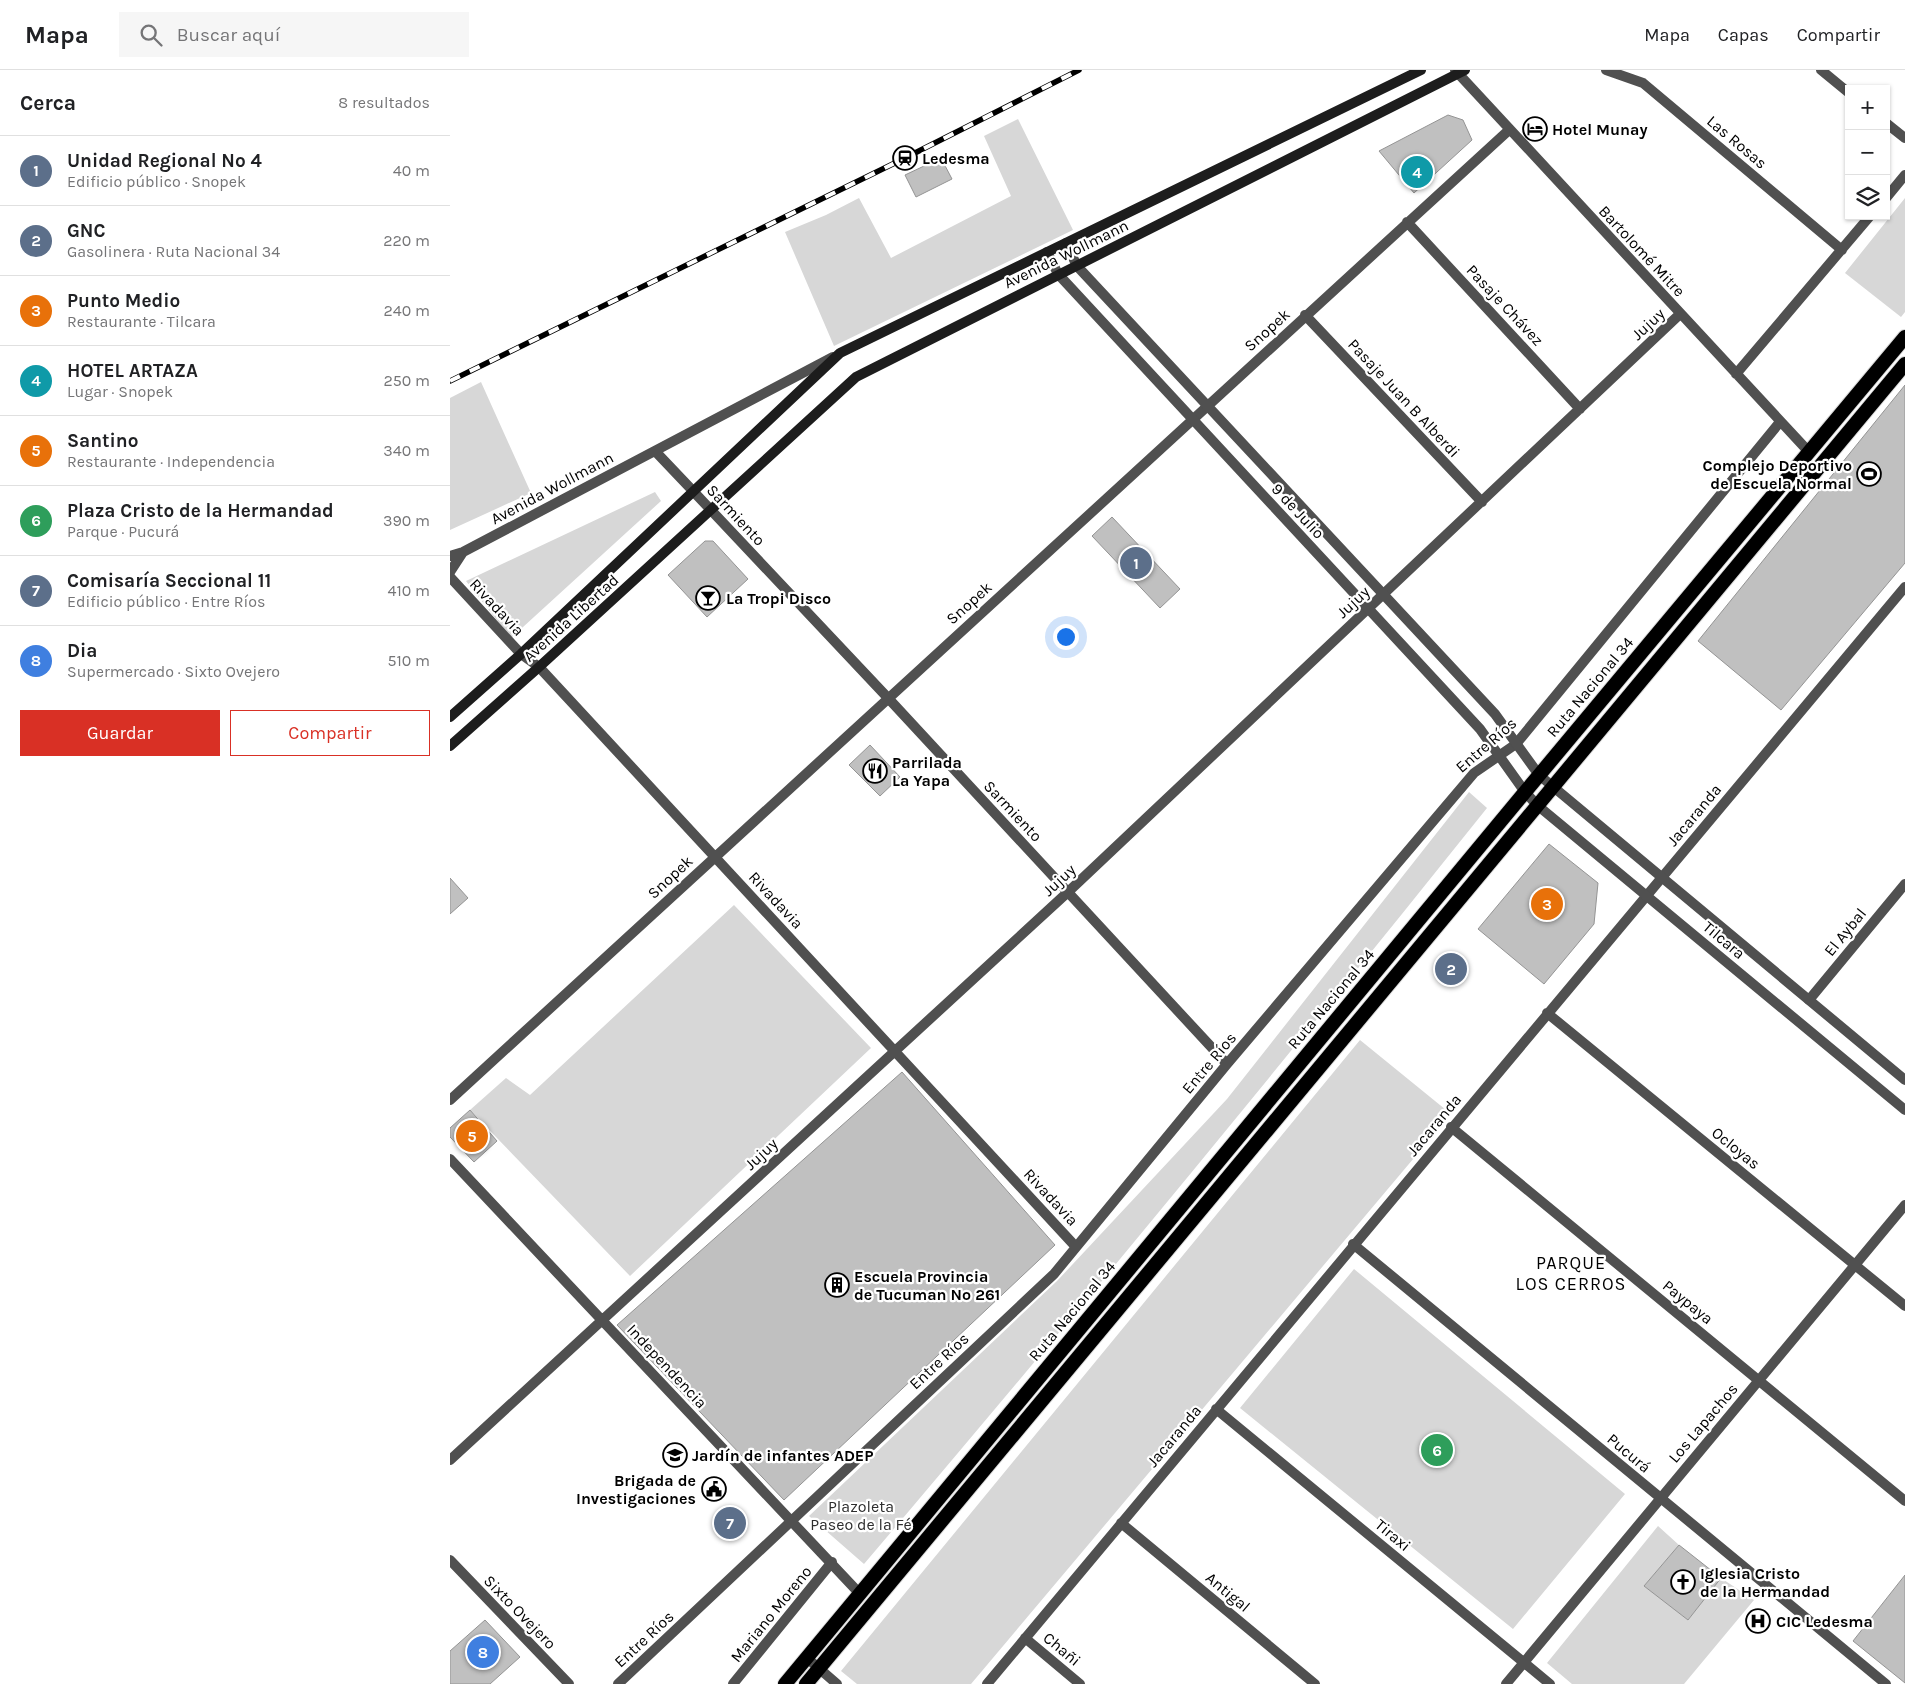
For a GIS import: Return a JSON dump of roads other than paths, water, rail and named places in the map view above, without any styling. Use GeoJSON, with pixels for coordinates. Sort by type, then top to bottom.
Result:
{"type":"FeatureCollection","features":[{"type":"Feature","properties":{"kind":"highway","name":"Ruta Nacional 34"},"geometry":{"type":"LineString","coordinates":[[788,1683],[1524,792],[1905,337]]}},
{"type":"Feature","properties":{"kind":"highway","name":"Ruta Nacional 34"},"geometry":{"type":"LineString","coordinates":[[806,1684],[1905,364]]}},
{"type":"Feature","properties":{"kind":"main road","name":"Avenida Wollmann"},"geometry":{"type":"LineString","coordinates":[[693,491],[840,353],[1421,70]]}},
{"type":"Feature","properties":{"kind":"main road","name":"Avenida Wollmann"},"geometry":{"type":"LineString","coordinates":[[711,510],[856,377],[1459,71]]}},
{"type":"Feature","properties":{"kind":"main road","name":"Avenida Libertad"},"geometry":{"type":"LineString","coordinates":[[450,717],[521,654],[693,491]]}},
{"type":"Feature","properties":{"kind":"main road","name":"Avenida Libertad"},"geometry":{"type":"LineString","coordinates":[[450,746],[540,667],[711,510]]}},
{"type":"Feature","properties":{"kind":"street","name":"Las Rosas"},"geometry":{"type":"LineString","coordinates":[[1606,70],[1643,84],[1842,250]]}},
{"type":"Feature","properties":{"kind":"street"},"geometry":{"type":"LineString","coordinates":[[1821,70],[1845,90]]}},
{"type":"Feature","properties":{"kind":"street","name":"Bartolomé Mitre"},"geometry":{"type":"LineString","coordinates":[[1459,71],[1508,130],[1809,452]]}},
{"type":"Feature","properties":{"kind":"street"},"geometry":{"type":"LineString","coordinates":[[1890,126],[1905,138]]}},
{"type":"Feature","properties":{"kind":"street","name":"Snopek"},"geometry":{"type":"LineString","coordinates":[[450,1100],[1508,130]]}},
{"type":"Feature","properties":{"kind":"street"},"geometry":{"type":"LineString","coordinates":[[1890,193],[1905,176]]}},
{"type":"Feature","properties":{"kind":"street"},"geometry":{"type":"LineString","coordinates":[[1736,374],[1867,220]]}},
{"type":"Feature","properties":{"kind":"street","name":"Pasaje Chávez"},"geometry":{"type":"LineString","coordinates":[[1407,222],[1580,409]]}},
{"type":"Feature","properties":{"kind":"street","name":"9 de Julio"},"geometry":{"type":"LineString","coordinates":[[1066,243],[1077,266],[1495,714],[1539,775]]}},
{"type":"Feature","properties":{"kind":"street","name":"9 de Julio"},"geometry":{"type":"LineString","coordinates":[[1047,252],[1058,274],[1480,729],[1524,792]]}},
{"type":"Feature","properties":{"kind":"street","name":"Jujuy"},"geometry":{"type":"LineString","coordinates":[[450,1460],[1068,892],[1680,314]]}},
{"type":"Feature","properties":{"kind":"street","name":"Pasaje Juan B Alberdi"},"geometry":{"type":"LineString","coordinates":[[1305,315],[1482,502]]}},
{"type":"Feature","properties":{"kind":"street","name":"Avenida Wollmann"},"geometry":{"type":"LineString","coordinates":[[450,556],[463,552],[840,353]]}},
{"type":"Feature","properties":{"kind":"street","name":"Entre Ríos"},"geometry":{"type":"LineString","coordinates":[[618,1684],[1054,1274],[1228,1064],[1474,773],[1516,744],[1780,422]]}},
{"type":"Feature","properties":{"kind":"street"},"geometry":{"type":"LineString","coordinates":[[654,451],[693,491]]}},
{"type":"Feature","properties":{"kind":"street","name":"Sarmiento"},"geometry":{"type":"LineString","coordinates":[[693,491],[1228,1064]]}},
{"type":"Feature","properties":{"kind":"street","name":"Avenida Wollmann"},"geometry":{"type":"LineString","coordinates":[[450,572],[463,552]]}},
{"type":"Feature","properties":{"kind":"street","name":"Rivadavia"},"geometry":{"type":"LineString","coordinates":[[450,577],[521,654],[540,667],[1076,1247]]}},
{"type":"Feature","properties":{"kind":"street","name":"Jacaranda"},"geometry":{"type":"LineString","coordinates":[[987,1684],[1353,1244],[1905,587]]}},
{"type":"Feature","properties":{"kind":"street","name":"Tilcara"},"geometry":{"type":"LineString","coordinates":[[1539,775],[1905,1080]]}},
{"type":"Feature","properties":{"kind":"street","name":"Tilcara"},"geometry":{"type":"LineString","coordinates":[[1524,792],[1537,805],[1905,1110]]}},
{"type":"Feature","properties":{"kind":"street","name":"El Aybal"},"geometry":{"type":"LineString","coordinates":[[1809,1000],[1905,884]]}},
{"type":"Feature","properties":{"kind":"street","name":"Ocloyas"},"geometry":{"type":"LineString","coordinates":[[1547,1013],[1905,1306]]}},
{"type":"Feature","properties":{"kind":"street","name":"Paypaya"},"geometry":{"type":"LineString","coordinates":[[1451,1127],[1905,1501]]}},
{"type":"Feature","properties":{"kind":"street","name":"Independencia"},"geometry":{"type":"LineString","coordinates":[[450,1159],[832,1562],[860,1594]]}},
{"type":"Feature","properties":{"kind":"street","name":"Los Lapachos"},"geometry":{"type":"LineString","coordinates":[[1506,1684],[1905,1205]]}},
{"type":"Feature","properties":{"kind":"street","name":"Pucurá"},"geometry":{"type":"LineString","coordinates":[[1353,1244],[1886,1684]]}},
{"type":"Feature","properties":{"kind":"street","name":"Tiraxi"},"geometry":{"type":"LineString","coordinates":[[1216,1409],[1550,1684]]}},
{"type":"Feature","properties":{"kind":"street","name":"Antigal"},"geometry":{"type":"LineString","coordinates":[[1122,1523],[1315,1684]]}},
{"type":"Feature","properties":{"kind":"street","name":"Sixto Ovejero"},"geometry":{"type":"LineString","coordinates":[[450,1560],[569,1684]]}},
{"type":"Feature","properties":{"kind":"street","name":"Mariano Moreno"},"geometry":{"type":"LineString","coordinates":[[733,1684],[832,1562]]}},
{"type":"Feature","properties":{"kind":"street","name":"Chañi"},"geometry":{"type":"LineString","coordinates":[[1025,1638],[1080,1684]]}},
{"type":"Feature","properties":{"kind":"street"},"geometry":{"type":"LineString","coordinates":[[807,1658],[837,1684]]}},
{"type":"Feature","properties":{"kind":"railway"},"geometry":{"type":"LineString","coordinates":[[450,381],[905,158],[1079,70]]}},
{"type":"Feature","properties":{"kind":"place","name":"Hotel Munay"},"geometry":{"type":"Point","coordinates":[1535,129]}},
{"type":"Feature","properties":{"kind":"place","name":"Ledesma"},"geometry":{"type":"Point","coordinates":[905,158]}},
{"type":"Feature","properties":{"kind":"place","name":"HOTEL ARTAZA"},"geometry":{"type":"Point","coordinates":[1417,172]}},
{"type":"Feature","properties":{"kind":"place","name":"Complejo Deportivo de Escuela Normal"},"geometry":{"type":"Point","coordinates":[1869,474]}},
{"type":"Feature","properties":{"kind":"place","name":"Unidad Regional Nº 4"},"geometry":{"type":"Point","coordinates":[1136,563]}},
{"type":"Feature","properties":{"kind":"place","name":"La Tropi Disco"},"geometry":{"type":"Point","coordinates":[708,598]}},
{"type":"Feature","properties":{"kind":"place","name":"Parrilada La Yapa"},"geometry":{"type":"Point","coordinates":[875,771]}},
{"type":"Feature","properties":{"kind":"place","name":"Punto Medio"},"geometry":{"type":"Point","coordinates":[1547,904]}},
{"type":"Feature","properties":{"kind":"place","name":"GNC"},"geometry":{"type":"Point","coordinates":[1451,969]}},
{"type":"Feature","properties":{"kind":"place","name":"Santino"},"geometry":{"type":"Point","coordinates":[472,1136]}},
{"type":"Feature","properties":{"kind":"place","name":"Escuela Provincia de Tucuman Nº 261"},"geometry":{"type":"Point","coordinates":[837,1285]}},
{"type":"Feature","properties":{"kind":"place","name":"Plaza Cristo de la Hermandad"},"geometry":{"type":"Point","coordinates":[1437,1450]}},
{"type":"Feature","properties":{"kind":"place","name":"Jardín de infantes ADEP"},"geometry":{"type":"Point","coordinates":[675,1455]}},
{"type":"Feature","properties":{"kind":"place","name":"Brigada de Investigaciones"},"geometry":{"type":"Point","coordinates":[714,1489]}},
{"type":"Feature","properties":{"kind":"place","name":"Comisaría Seccional 11"},"geometry":{"type":"Point","coordinates":[730,1523]}},
{"type":"Feature","properties":{"kind":"place","name":"Iglesia Cristo de la Hermandad"},"geometry":{"type":"Point","coordinates":[1683,1582]}},
{"type":"Feature","properties":{"kind":"place","name":"CIC Ledesma"},"geometry":{"type":"Point","coordinates":[1758,1621]}},
{"type":"Feature","properties":{"kind":"place","name":"Dia"},"geometry":{"type":"Point","coordinates":[483,1652]}},
{"type":"Feature","properties":{"kind":"district","name":"PARQUE LOS CERROS"},"geometry":{"type":"Point","coordinates":[1571,1273]}},
{"type":"Feature","properties":{"kind":"park label","name":"Plazoleta Paseo de la Fé"},"geometry":{"type":"Point","coordinates":[861,1515]}}]}
